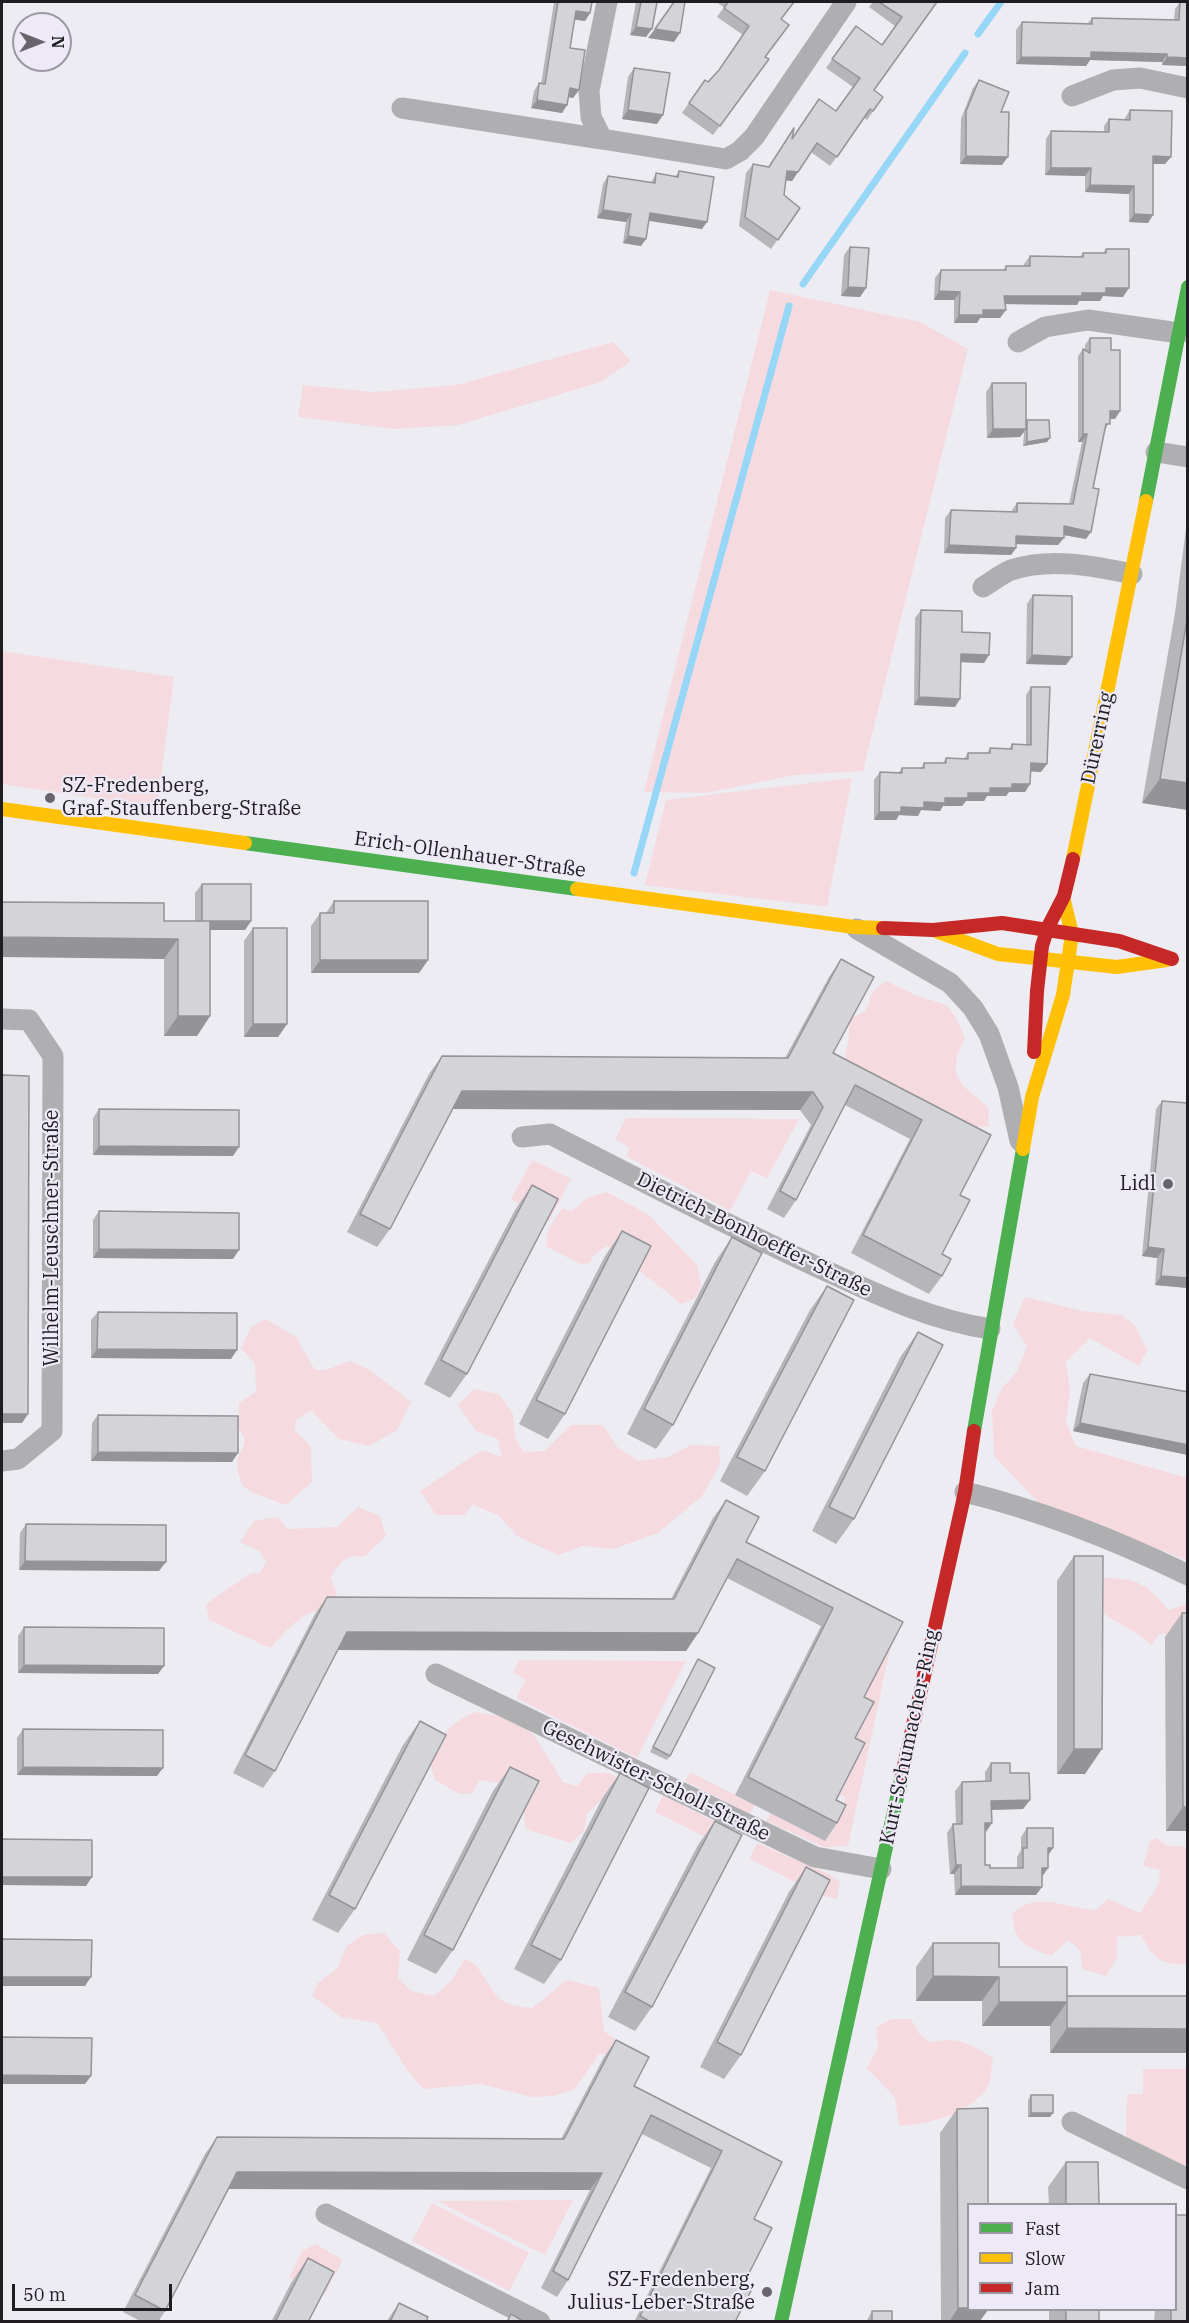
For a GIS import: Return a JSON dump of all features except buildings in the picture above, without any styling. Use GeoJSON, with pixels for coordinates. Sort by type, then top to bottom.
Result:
{"type":"FeatureCollection","features":[{"type":"Feature","properties":{"kind":"street"},"geometry":{"type":"LineString","coordinates":[[602,139],[591,117],[590,91],[607,2]]}},
{"type":"Feature","properties":{"kind":"street"},"geometry":{"type":"LineString","coordinates":[[402,108],[726,159],[754,136],[846,2]]}},
{"type":"Feature","properties":{"kind":"street"},"geometry":{"type":"LineString","coordinates":[[1072,96],[1113,80],[1140,78],[1188,88]]}},
{"type":"Feature","properties":{"kind":"street","name":"Dürerring"},"geometry":{"type":"LineString","coordinates":[[1042,959],[1046,930],[1064,901],[1132,574],[1188,287]]}},
{"type":"Feature","properties":{"kind":"street"},"geometry":{"type":"LineString","coordinates":[[1018,342],[1045,327],[1088,320],[1179,333]]}},
{"type":"Feature","properties":{"kind":"street"},"geometry":{"type":"LineString","coordinates":[[1156,452],[1188,458]]}},
{"type":"Feature","properties":{"kind":"street"},"geometry":{"type":"LineString","coordinates":[[983,587],[1011,570],[1056,563],[1132,574]]}},
{"type":"Feature","properties":{"kind":"street","name":"Erich-Ollenhauer-Straße"},"geometry":{"type":"LineString","coordinates":[[2,809],[854,927],[933,930],[1002,923],[1119,941],[1172,959]]}},
{"type":"Feature","properties":{"kind":"street","name":"Dürerring"},"geometry":{"type":"LineString","coordinates":[[1064,901],[1072,934]]}},
{"type":"Feature","properties":{"kind":"street","name":"Kurt-Schumacher-Ring"},"geometry":{"type":"LineString","coordinates":[[854,927],[950,983],[973,1008],[989,1034],[1008,1087],[1022,1149]]}},
{"type":"Feature","properties":{"kind":"street","name":"Erich-Ollenhauer-Straße"},"geometry":{"type":"LineString","coordinates":[[933,930],[989,952],[1067,962],[1117,967],[1172,959],[1188,960]]}},
{"type":"Feature","properties":{"kind":"street","name":"Kurt-Schumacher-Ring"},"geometry":{"type":"LineString","coordinates":[[782,2322],[965,1492],[990,1329],[1022,1149],[1032,1097],[1063,995],[1072,934]]}},
{"type":"Feature","properties":{"kind":"street","name":"Kurt-Schumacher-Ring"},"geometry":{"type":"LineString","coordinates":[[1032,1097],[1037,992],[1042,959]]}},
{"type":"Feature","properties":{"kind":"street","name":"Wilhelm-Leuschner-Straße"},"geometry":{"type":"LineString","coordinates":[[2,1019],[29,1020],[53,1056],[52,1431],[18,1459],[2,1461]]}},
{"type":"Feature","properties":{"kind":"street","name":"Dietrich-Bonhoeffer-Straße"},"geometry":{"type":"LineString","coordinates":[[522,1137],[550,1134],[742,1232],[903,1307],[957,1324],[990,1329]]}},
{"type":"Feature","properties":{"kind":"street"},"geometry":{"type":"LineString","coordinates":[[965,1492],[1025,1507],[1129,1546],[1188,1575]]}},
{"type":"Feature","properties":{"kind":"street","name":"Geschwister-Scholl-Straße"},"geometry":{"type":"LineString","coordinates":[[436,1674],[714,1811],[815,1857],[881,1869]]}},
{"type":"Feature","properties":{"kind":"street"},"geometry":{"type":"LineString","coordinates":[[1072,2122],[1188,2179]]}},
{"type":"Feature","properties":{"kind":"street"},"geometry":{"type":"LineString","coordinates":[[326,2214],[540,2322]]}},
{"type":"Feature","properties":{"kind":"shaded area"},"geometry":{"type":"Polygon","coordinates":[[[770,290],[920,322],[968,349],[863,771],[795,775],[705,793],[644,792],[770,290]]]}},
{"type":"Feature","properties":{"kind":"shaded area"},"geometry":{"type":"Polygon","coordinates":[[[613,342],[631,361],[601,382],[458,425],[394,429],[298,417],[303,385],[374,392],[456,385],[613,342]]]}},
{"type":"Feature","properties":{"kind":"shaded area"},"geometry":{"type":"Polygon","coordinates":[[[2,651],[174,677],[157,808],[2,784],[2,651]]]}},
{"type":"Feature","properties":{"kind":"shaded area"},"geometry":{"type":"Polygon","coordinates":[[[852,778],[827,907],[645,885],[666,800],[852,778]]]}},
{"type":"Feature","properties":{"kind":"shaded area"},"geometry":{"type":"Polygon","coordinates":[[[886,981],[915,995],[947,1005],[958,1021],[965,1038],[956,1061],[958,1078],[988,1107],[989,1126],[964,1128],[951,1113],[841,1074],[849,1038],[849,1019],[866,1011],[873,991],[886,981]]]}},
{"type":"Feature","properties":{"kind":"shaded area"},"geometry":{"type":"Polygon","coordinates":[[[626,1118],[799,1119],[767,1178],[751,1171],[730,1211],[626,1156],[630,1148],[615,1139],[626,1118]]]}},
{"type":"Feature","properties":{"kind":"shaded area"},"geometry":{"type":"Polygon","coordinates":[[[532,1160],[571,1179],[549,1221],[511,1199],[532,1160]]]}},
{"type":"Feature","properties":{"kind":"shaded area"},"geometry":{"type":"Polygon","coordinates":[[[607,1192],[649,1215],[697,1265],[701,1285],[695,1298],[682,1304],[607,1246],[594,1255],[590,1263],[580,1264],[546,1246],[548,1230],[562,1208],[571,1212],[589,1197],[607,1192]]]}},
{"type":"Feature","properties":{"kind":"shaded area"},"geometry":{"type":"Polygon","coordinates":[[[1025,1297],[1083,1311],[1121,1315],[1134,1324],[1147,1350],[1139,1366],[1090,1338],[1066,1361],[1070,1391],[1066,1422],[1076,1446],[1187,1478],[1187,1560],[1041,1505],[994,1456],[992,1411],[1002,1388],[1016,1373],[1027,1346],[1013,1325],[1025,1297]]]}},
{"type":"Feature","properties":{"kind":"shaded area"},"geometry":{"type":"Polygon","coordinates":[[[266,1319],[296,1337],[315,1370],[326,1370],[350,1361],[370,1370],[411,1402],[397,1430],[369,1446],[339,1439],[311,1410],[296,1420],[295,1430],[311,1447],[312,1482],[286,1505],[253,1493],[242,1485],[237,1467],[244,1443],[238,1428],[239,1403],[256,1392],[255,1363],[241,1348],[251,1327],[266,1319]]]}},
{"type":"Feature","properties":{"kind":"shaded area"},"geometry":{"type":"Polygon","coordinates":[[[474,1389],[499,1394],[513,1414],[515,1438],[524,1452],[544,1451],[571,1425],[603,1425],[618,1448],[639,1461],[668,1457],[691,1445],[719,1446],[720,1465],[702,1496],[658,1533],[614,1549],[582,1546],[558,1555],[517,1536],[498,1515],[473,1505],[464,1515],[436,1515],[420,1491],[482,1450],[502,1457],[498,1439],[476,1431],[458,1405],[474,1389]]]}},
{"type":"Feature","properties":{"kind":"shaded area"},"geometry":{"type":"Polygon","coordinates":[[[358,1507],[380,1516],[386,1536],[365,1556],[348,1558],[340,1563],[331,1578],[337,1594],[323,1610],[300,1619],[270,1648],[209,1620],[206,1604],[251,1573],[260,1573],[266,1561],[259,1551],[240,1542],[254,1521],[278,1517],[287,1529],[337,1527],[358,1507]]]}},
{"type":"Feature","properties":{"kind":"shaded area"},"geometry":{"type":"Polygon","coordinates":[[[1102,1578],[1124,1579],[1140,1584],[1154,1594],[1168,1610],[1187,1604],[1187,1632],[1178,1635],[1159,1634],[1151,1645],[1099,1609],[1102,1578]]]}},
{"type":"Feature","properties":{"kind":"shaded area"},"geometry":{"type":"Polygon","coordinates":[[[892,1640],[848,1846],[824,1847],[766,1821],[771,1813],[825,1840],[846,1798],[836,1793],[852,1715],[892,1640]]]}},
{"type":"Feature","properties":{"kind":"shaded area"},"geometry":{"type":"Polygon","coordinates":[[[519,1660],[686,1661],[637,1758],[516,1698],[526,1680],[513,1672],[519,1660]]]}},
{"type":"Feature","properties":{"kind":"shaded area"},"geometry":{"type":"Polygon","coordinates":[[[474,1712],[518,1719],[536,1738],[563,1782],[577,1786],[588,1773],[610,1773],[639,1792],[624,1807],[602,1799],[587,1814],[584,1831],[571,1843],[532,1831],[525,1827],[523,1802],[504,1784],[480,1780],[472,1793],[460,1794],[435,1780],[429,1762],[437,1745],[451,1726],[474,1712]]]}},
{"type":"Feature","properties":{"kind":"shaded area"},"geometry":{"type":"Polygon","coordinates":[[[690,1772],[755,1805],[750,1814],[685,1781],[690,1772]]]}},
{"type":"Feature","properties":{"kind":"shaded area"},"geometry":{"type":"Polygon","coordinates":[[[663,1795],[742,1836],[735,1852],[655,1812],[663,1795]]]}},
{"type":"Feature","properties":{"kind":"shaded area"},"geometry":{"type":"Polygon","coordinates":[[[1156,1838],[1168,1846],[1187,1847],[1187,1965],[1158,1959],[1141,1935],[1117,1937],[1117,1958],[1106,1976],[1082,1969],[1080,1950],[1068,1940],[1051,1956],[1028,1946],[1018,1937],[1013,1923],[1013,1913],[1022,1906],[1032,1903],[1053,1902],[1096,1910],[1108,1899],[1140,1913],[1159,1884],[1160,1870],[1143,1866],[1150,1841],[1156,1838]]]}},
{"type":"Feature","properties":{"kind":"shaded area"},"geometry":{"type":"Polygon","coordinates":[[[757,1843],[831,1875],[840,1882],[837,1899],[822,1896],[750,1859],[757,1843]]]}},
{"type":"Feature","properties":{"kind":"shaded area"},"geometry":{"type":"Polygon","coordinates":[[[384,1933],[400,1951],[398,1977],[411,1991],[434,1996],[451,1981],[465,1959],[477,1967],[498,1997],[506,2003],[517,2006],[532,2008],[567,1980],[599,1988],[604,2031],[615,2039],[610,2053],[599,2054],[575,2089],[554,2096],[532,2097],[481,2084],[423,2089],[404,2065],[377,2023],[341,2017],[312,1996],[318,1983],[338,1968],[346,1947],[363,1935],[384,1933]]]}},
{"type":"Feature","properties":{"kind":"shaded area"},"geometry":{"type":"Polygon","coordinates":[[[891,2019],[911,2019],[920,2035],[929,2042],[948,2040],[963,2042],[993,2058],[988,2086],[980,2096],[960,2111],[936,2120],[899,2126],[895,2098],[867,2068],[878,2048],[876,2028],[891,2019]]]}},
{"type":"Feature","properties":{"kind":"shaded area"},"geometry":{"type":"Polygon","coordinates":[[[1143,2069],[1187,2069],[1187,2179],[1126,2148],[1127,2094],[1143,2094],[1143,2069]]]}},
{"type":"Feature","properties":{"kind":"shaded area"},"geometry":{"type":"Polygon","coordinates":[[[573,2200],[545,2255],[437,2201],[573,2200]]]}},
{"type":"Feature","properties":{"kind":"shaded area"},"geometry":{"type":"Polygon","coordinates":[[[432,2203],[529,2253],[509,2291],[412,2241],[432,2203]]]}},
{"type":"Feature","properties":{"kind":"shaded area"},"geometry":{"type":"Polygon","coordinates":[[[316,2244],[343,2260],[324,2295],[289,2277],[302,2251],[316,2244]]]}},
{"type":"Feature","properties":{"kind":"waterway"},"geometry":{"type":"LineString","coordinates":[[978,34],[1001,2]]}},
{"type":"Feature","properties":{"kind":"waterway"},"geometry":{"type":"LineString","coordinates":[[803,284],[965,53]]}},
{"type":"Feature","properties":{"kind":"waterway"},"geometry":{"type":"LineString","coordinates":[[634,873],[789,306]]}},
{"type":"Feature","properties":{"kind":"traffic: fast"},"geometry":{"type":"LineString","coordinates":[[1146,501],[1188,287]]}},
{"type":"Feature","properties":{"kind":"traffic: fast"},"geometry":{"type":"LineString","coordinates":[[245,843],[577,889]]}},
{"type":"Feature","properties":{"kind":"traffic: fast"},"geometry":{"type":"LineString","coordinates":[[974,1431],[1023,1149]]}},
{"type":"Feature","properties":{"kind":"traffic: fast"},"geometry":{"type":"LineString","coordinates":[[781,2322],[902,1775]]}},
{"type":"Feature","properties":{"kind":"traffic: slow"},"geometry":{"type":"LineString","coordinates":[[1073,859],[1146,501]]}},
{"type":"Feature","properties":{"kind":"traffic: slow"},"geometry":{"type":"LineString","coordinates":[[2,809],[245,843]]}},
{"type":"Feature","properties":{"kind":"traffic: slow"},"geometry":{"type":"LineString","coordinates":[[577,889],[854,927],[883,928]]}},
{"type":"Feature","properties":{"kind":"traffic: slow"},"geometry":{"type":"LineString","coordinates":[[1023,1149],[1032,1097],[1063,995],[1072,934],[1064,901]]}},
{"type":"Feature","properties":{"kind":"traffic: slow"},"geometry":{"type":"LineString","coordinates":[[938,932],[998,954],[1117,967],[1167,960]]}},
{"type":"Feature","properties":{"kind":"traffic: jam"},"geometry":{"type":"LineString","coordinates":[[1034,1052],[1042,946],[1048,927],[1064,896],[1073,859]]}},
{"type":"Feature","properties":{"kind":"traffic: jam"},"geometry":{"type":"LineString","coordinates":[[883,928],[933,930],[1002,923],[1119,941],[1172,959]]}},
{"type":"Feature","properties":{"kind":"traffic: jam"},"geometry":{"type":"LineString","coordinates":[[902,1775],[965,1492],[974,1431]]}},
{"type":"Feature","properties":{"kind":"place","name":"SZ-Fredenberg, Graf-Stauffenberg-Straße"},"geometry":{"type":"Point","coordinates":[50,798]}},
{"type":"Feature","properties":{"kind":"place","name":"Lidl"},"geometry":{"type":"Point","coordinates":[1168,1184]}},
{"type":"Feature","properties":{"kind":"place","name":"SZ-Fredenberg, Julius-Leber-Straße"},"geometry":{"type":"Point","coordinates":[767,2292]}}]}
